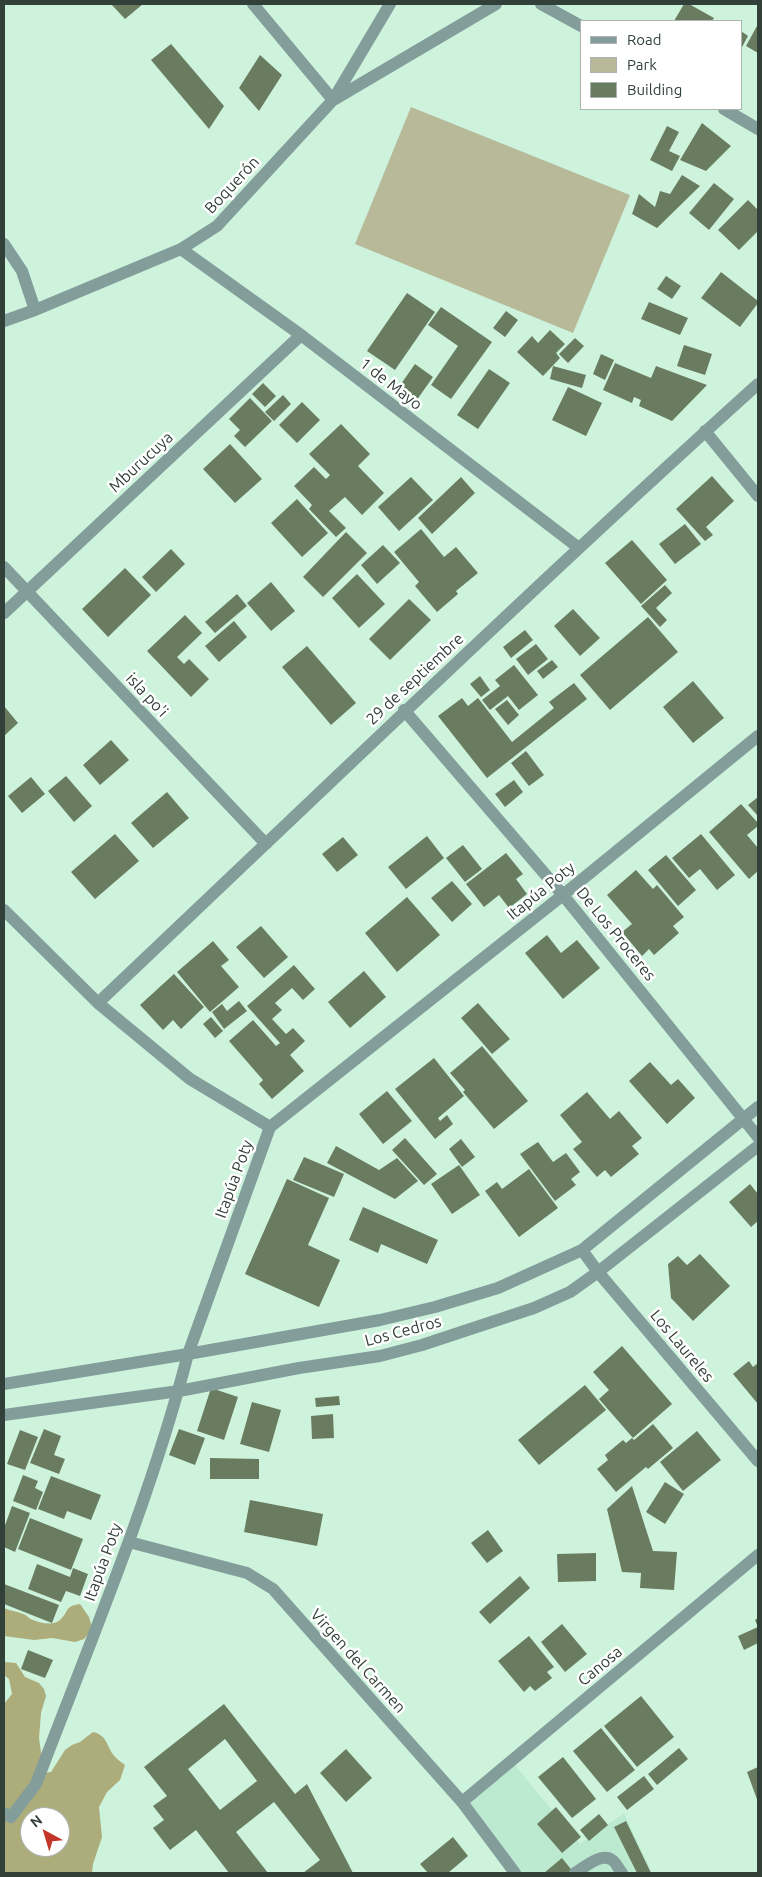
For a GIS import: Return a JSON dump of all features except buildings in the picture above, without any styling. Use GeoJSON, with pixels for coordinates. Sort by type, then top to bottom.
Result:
{"type":"FeatureCollection","features":[{"type":"Feature","properties":{"kind":"street"},"geometry":{"type":"LineString","coordinates":[[253,4],[333,100],[496,4]]}},
{"type":"Feature","properties":{"kind":"street","name":"Boquerón"},"geometry":{"type":"LineString","coordinates":[[4,320],[35,310],[181,249],[217,226],[333,100],[390,4]]}},
{"type":"Feature","properties":{"kind":"street"},"geometry":{"type":"LineString","coordinates":[[542,4],[580,25]]}},
{"type":"Feature","properties":{"kind":"street"},"geometry":{"type":"LineString","coordinates":[[726,110],[758,129]]}},
{"type":"Feature","properties":{"kind":"street"},"geometry":{"type":"LineString","coordinates":[[4,244],[22,271],[35,310]]}},
{"type":"Feature","properties":{"kind":"street","name":"1 de Mayo"},"geometry":{"type":"LineString","coordinates":[[181,249],[301,335],[579,548]]}},
{"type":"Feature","properties":{"kind":"street","name":"Mburucuya"},"geometry":{"type":"LineString","coordinates":[[4,613],[301,335]]}},
{"type":"Feature","properties":{"kind":"street","name":"29 de septiembre"},"geometry":{"type":"LineString","coordinates":[[98,1004],[404,710],[758,384]]}},
{"type":"Feature","properties":{"kind":"street"},"geometry":{"type":"LineString","coordinates":[[705,432],[758,496]]}},
{"type":"Feature","properties":{"kind":"street","name":"isla po'i"},"geometry":{"type":"LineString","coordinates":[[4,567],[266,844]]}},
{"type":"Feature","properties":{"kind":"street","name":"De Los Proceres"},"geometry":{"type":"LineString","coordinates":[[404,710],[563,895],[758,1137]]}},
{"type":"Feature","properties":{"kind":"street","name":"Itapúa Poty"},"geometry":{"type":"LineString","coordinates":[[4,1813],[12,1817],[36,1784],[129,1542],[179,1391],[188,1354],[270,1127],[563,895],[758,736]]}},
{"type":"Feature","properties":{"kind":"street"},"geometry":{"type":"LineString","coordinates":[[4,910],[98,1004],[190,1079],[270,1127]]}},
{"type":"Feature","properties":{"kind":"street"},"geometry":{"type":"LineString","coordinates":[[4,1384],[380,1320],[435,1307],[498,1288],[582,1250],[758,1107]]}},
{"type":"Feature","properties":{"kind":"street","name":"Los Cedros"},"geometry":{"type":"LineString","coordinates":[[4,1416],[179,1391],[299,1368],[380,1356],[422,1345],[534,1308],[570,1292],[598,1272],[758,1146]]}},
{"type":"Feature","properties":{"kind":"street","name":"Los Laureles"},"geometry":{"type":"LineString","coordinates":[[582,1250],[598,1272],[758,1461]]}},
{"type":"Feature","properties":{"kind":"street","name":"Virgen del Carmen"},"geometry":{"type":"LineString","coordinates":[[129,1542],[247,1573],[273,1589],[462,1802],[516,1873]]}},
{"type":"Feature","properties":{"kind":"street","name":"Canosa"},"geometry":{"type":"LineString","coordinates":[[462,1802],[758,1555]]}},
{"type":"Feature","properties":{"kind":"street"},"geometry":{"type":"LineString","coordinates":[[574,1873],[596,1860],[604,1858],[612,1860],[622,1873]]}},
{"type":"Feature","properties":{"kind":"shaded area"},"geometry":{"type":"Polygon","coordinates":[[[80,1604],[89,1617],[91,1624],[90,1632],[84,1639],[75,1642],[52,1638],[34,1640],[4,1636],[4,1608],[36,1621],[51,1623],[60,1620],[71,1606],[80,1604]]]}},
{"type":"Feature","properties":{"kind":"shaded area"},"geometry":{"type":"Polygon","coordinates":[[[4,1662],[16,1663],[25,1677],[39,1683],[44,1689],[46,1696],[41,1713],[39,1738],[44,1773],[51,1772],[65,1750],[93,1732],[103,1737],[113,1755],[125,1765],[120,1780],[107,1792],[99,1807],[102,1837],[92,1873],[4,1873],[4,1704],[12,1694],[9,1679],[4,1675],[4,1662]]]}},
{"type":"Feature","properties":{"kind":"shaded area"},"geometry":{"type":"Polygon","coordinates":[[[513,1763],[580,1844],[624,1813],[652,1873],[519,1873],[464,1806],[513,1763]]]}},
{"type":"Feature","properties":{"kind":"green space"},"geometry":{"type":"Polygon","coordinates":[[[411,107],[630,195],[573,333],[355,244],[411,107]]]}}]}
